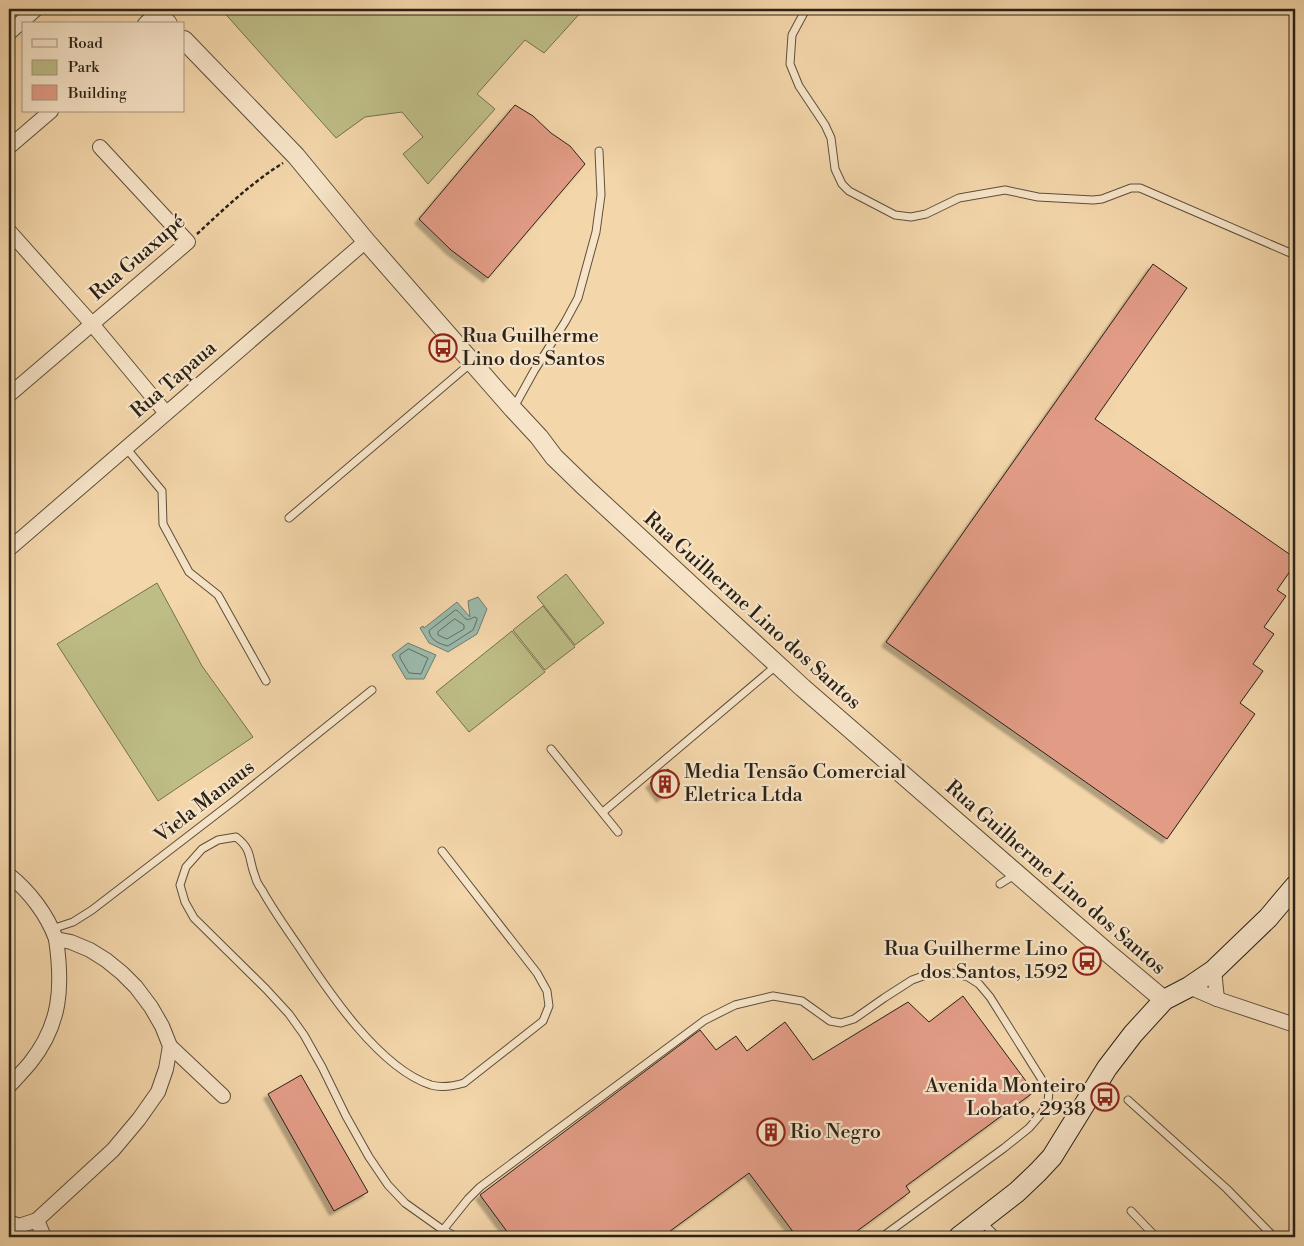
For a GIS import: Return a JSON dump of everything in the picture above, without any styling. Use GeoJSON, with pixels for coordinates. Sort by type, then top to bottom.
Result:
{"type":"FeatureCollection","features":[{"type":"Feature","properties":{"kind":"main road"},"geometry":{"type":"LineString","coordinates":[[960,1237],[1024,1185],[1052,1157],[1107,1068],[1133,1034],[1164,1000],[1214,970],[1268,918],[1295,886]]}},
{"type":"Feature","properties":{"kind":"street"},"geometry":{"type":"LineString","coordinates":[[9,33],[36,9]]}},
{"type":"Feature","properties":{"kind":"street","name":"Rua Guilherme Lino dos Santos"},"geometry":{"type":"LineString","coordinates":[[185,41],[296,156],[366,241],[539,438],[554,458],[778,664],[1016,874],[1164,1000]]}},
{"type":"Feature","properties":{"kind":"street"},"geometry":{"type":"LineString","coordinates":[[9,147],[50,112]]}},
{"type":"Feature","properties":{"kind":"street"},"geometry":{"type":"LineString","coordinates":[[100,147],[188,242]]}},
{"type":"Feature","properties":{"kind":"street"},"geometry":{"type":"LineString","coordinates":[[9,231],[92,324],[166,413]]}},
{"type":"Feature","properties":{"kind":"street","name":"Rua Tapaua"},"geometry":{"type":"LineString","coordinates":[[9,549],[366,241]]}},
{"type":"Feature","properties":{"kind":"street","name":"Rua Guaxupé"},"geometry":{"type":"LineString","coordinates":[[10,391],[188,242]]}},
{"type":"Feature","properties":{"kind":"street"},"geometry":{"type":"LineString","coordinates":[[9,875],[35,901],[54,934],[59,963],[59,994],[55,1018],[47,1037],[30,1063],[9,1086]]}},
{"type":"Feature","properties":{"kind":"street"},"geometry":{"type":"LineString","coordinates":[[54,934],[90,950],[122,973],[136,987],[151,1007],[162,1026],[170,1046],[223,1096]]}},
{"type":"Feature","properties":{"kind":"street"},"geometry":{"type":"LineString","coordinates":[[1214,970],[1217,999]]}},
{"type":"Feature","properties":{"kind":"street"},"geometry":{"type":"LineString","coordinates":[[1188,987],[1217,999],[1295,1025]]}},
{"type":"Feature","properties":{"kind":"street"},"geometry":{"type":"LineString","coordinates":[[9,1222],[19,1226],[37,1220],[113,1150],[158,1092],[166,1070],[170,1046]]}},
{"type":"Feature","properties":{"kind":"street"},"geometry":{"type":"LineString","coordinates":[[37,1220],[44,1237]]}},
{"type":"Feature","properties":{"kind":"lane"},"geometry":{"type":"LineString","coordinates":[[806,9],[792,36],[791,45],[790,64],[799,86],[826,125],[831,138],[835,169],[842,184],[849,191],[895,215],[918,216],[959,198],[1005,190],[1038,197],[1093,200],[1102,199],[1131,188],[1140,188],[1295,255]]}},
{"type":"Feature","properties":{"kind":"lane"},"geometry":{"type":"LineString","coordinates":[[513,409],[578,298],[589,262],[597,223],[601,195],[599,151]]}},
{"type":"Feature","properties":{"kind":"lane"},"geometry":{"type":"LineString","coordinates":[[289,518],[472,362]]}},
{"type":"Feature","properties":{"kind":"lane"},"geometry":{"type":"LineString","coordinates":[[126,447],[162,491],[163,524],[189,572],[218,595],[266,680]]}},
{"type":"Feature","properties":{"kind":"lane"},"geometry":{"type":"LineString","coordinates":[[603,812],[778,664]]}},
{"type":"Feature","properties":{"kind":"lane","name":"Viela Manaus"},"geometry":{"type":"LineString","coordinates":[[54,934],[92,910],[236,800],[372,690]]}},
{"type":"Feature","properties":{"kind":"lane"},"geometry":{"type":"LineString","coordinates":[[551,749],[618,832]]}},
{"type":"Feature","properties":{"kind":"lane"},"geometry":{"type":"LineString","coordinates":[[442,852],[537,973],[547,991],[549,1006],[543,1021],[530,1032],[464,1083],[451,1086],[432,1086],[413,1077],[388,1058],[349,1018],[275,912],[255,876],[247,848],[236,837],[218,840],[202,849],[186,867],[180,885],[185,902],[194,918],[266,989],[299,1028],[322,1067],[369,1157],[388,1186],[405,1203],[456,1237]]}},
{"type":"Feature","properties":{"kind":"lane"},"geometry":{"type":"LineString","coordinates":[[1000,884],[1016,874]]}},
{"type":"Feature","properties":{"kind":"lane"},"geometry":{"type":"LineString","coordinates":[[443,1230],[480,1187],[705,1020],[735,1005],[773,996],[802,1001],[830,1020],[841,1023],[854,1019],[912,980],[929,974],[952,973],[968,977],[979,984],[990,997],[1049,1091],[1048,1102],[1042,1113],[1029,1128],[882,1237]]}},
{"type":"Feature","properties":{"kind":"lane"},"geometry":{"type":"LineString","coordinates":[[1128,1100],[1227,1189],[1274,1237]]}},
{"type":"Feature","properties":{"kind":"lane"},"geometry":{"type":"LineString","coordinates":[[1131,1211],[1156,1237]]}},
{"type":"Feature","properties":{"kind":"lane"},"geometry":{"type":"LineString","coordinates":[[981,1221],[997,1237]]}},
{"type":"Feature","properties":{"kind":"lane"},"geometry":{"type":"LineString","coordinates":[[891,1231],[897,1237]]}},
{"type":"Feature","properties":{"kind":"path","name":"Rua Guaxupé"},"geometry":{"type":"LineString","coordinates":[[188,242],[266,174],[296,156]]}},
{"type":"Feature","properties":{"kind":"green space"},"geometry":{"type":"Polygon","coordinates":[[[221,9],[584,9],[544,53],[525,40],[477,94],[495,109],[428,184],[403,154],[423,137],[402,112],[365,117],[336,138],[221,9]]]}},
{"type":"Feature","properties":{"kind":"green space"},"geometry":{"type":"Polygon","coordinates":[[[566,574],[604,623],[575,645],[537,597],[566,574]]]}},
{"type":"Feature","properties":{"kind":"green space"},"geometry":{"type":"Polygon","coordinates":[[[157,583],[202,666],[253,737],[158,801],[57,644],[157,583]]]}},
{"type":"Feature","properties":{"kind":"green space"},"geometry":{"type":"Polygon","coordinates":[[[543,606],[575,647],[545,670],[513,630],[543,606]]]}},
{"type":"Feature","properties":{"kind":"green space"},"geometry":{"type":"Polygon","coordinates":[[[512,631],[545,672],[469,732],[436,692],[512,631]]]}},
{"type":"Feature","properties":{"kind":"water"},"geometry":{"type":"Polygon","coordinates":[[[478,597],[487,609],[477,634],[448,652],[429,643],[420,628],[423,626],[424,628],[457,602],[470,617],[468,601],[478,597]]]}},
{"type":"Feature","properties":{"kind":"water"},"geometry":{"type":"Polygon","coordinates":[[[408,643],[436,655],[424,679],[406,679],[392,655],[408,643]]]}},
{"type":"Feature","properties":{"kind":"building"},"geometry":{"type":"Polygon","coordinates":[[[515,105],[533,116],[551,133],[570,146],[585,164],[488,278],[451,250],[419,219],[515,105]]]}},
{"type":"Feature","properties":{"kind":"building"},"geometry":{"type":"Polygon","coordinates":[[[1153,264],[1187,288],[1095,419],[1295,558],[1295,564],[1277,590],[1286,596],[1264,627],[1274,634],[1253,664],[1263,671],[1240,703],[1255,714],[1167,839],[886,642],[1153,264]]]}},
{"type":"Feature","properties":{"kind":"building","name":"Media Tensão Comercial Eletrica Ltda"},"geometry":{"type":"Polygon","coordinates":[[[668,769],[680,784],[661,798],[650,783],[668,769]]]}},
{"type":"Feature","properties":{"kind":"building","name":"Rio Negro"},"geometry":{"type":"Polygon","coordinates":[[[963,996],[1034,1092],[906,1186],[910,1192],[849,1237],[797,1237],[749,1173],[662,1237],[511,1237],[480,1195],[700,1030],[716,1050],[736,1036],[747,1051],[785,1022],[813,1060],[908,1002],[929,1022],[963,996]]]}},
{"type":"Feature","properties":{"kind":"building"},"geometry":{"type":"Polygon","coordinates":[[[301,1075],[368,1192],[334,1211],[268,1094],[301,1075]]]}},
{"type":"Feature","properties":{"kind":"place","name":"Rua Guilherme Lino dos Santos"},"geometry":{"type":"Point","coordinates":[443,348]}},
{"type":"Feature","properties":{"kind":"place","name":"Media Tensão Comercial Eletrica Ltda"},"geometry":{"type":"Point","coordinates":[665,784]}},
{"type":"Feature","properties":{"kind":"place","name":"Rua Guilherme Lino dos Santos, 1592"},"geometry":{"type":"Point","coordinates":[1087,961]}},
{"type":"Feature","properties":{"kind":"place","name":"Avenida Monteiro Lobato, 2938"},"geometry":{"type":"Point","coordinates":[1105,1097]}},
{"type":"Feature","properties":{"kind":"place","name":"Rio Negro"},"geometry":{"type":"Point","coordinates":[771,1132]}}]}
